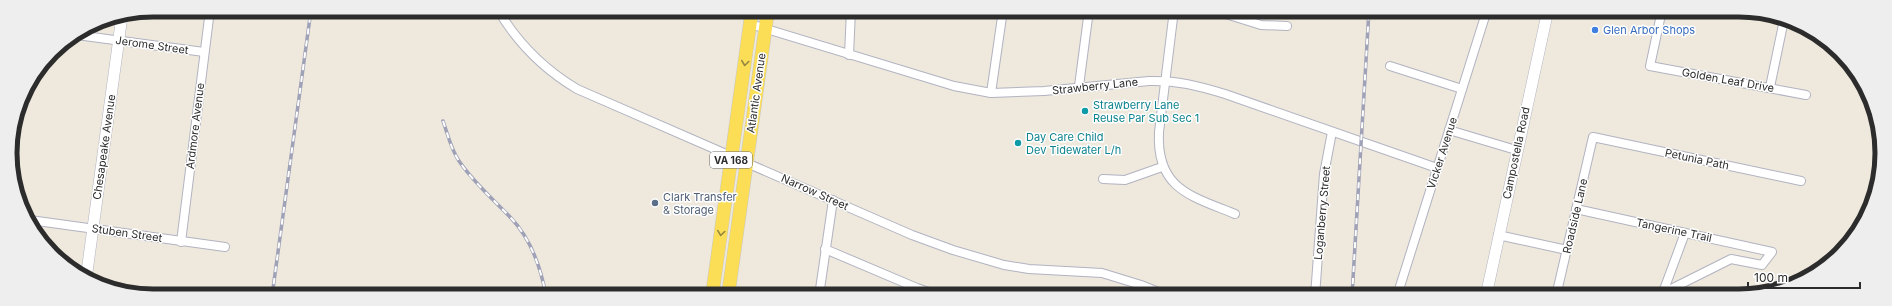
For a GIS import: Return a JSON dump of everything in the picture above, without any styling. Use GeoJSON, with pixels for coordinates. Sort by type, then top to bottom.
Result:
{"type":"FeatureCollection","features":[{"type":"Feature","properties":{"kind":"main road","name":"Atlantic Avenue"},"geometry":{"type":"LineString","coordinates":[[713,289],[751,17]]}},
{"type":"Feature","properties":{"kind":"main road","name":"Atlantic Avenue"},"geometry":{"type":"LineString","coordinates":[[729,289],[767,17]]}},
{"type":"Feature","properties":{"kind":"main road","name":"Campostella Road"},"geometry":{"type":"LineString","coordinates":[[1487,289],[1516,150],[1546,17]]}},
{"type":"Feature","properties":{"kind":"main road","name":"Chesapeake Avenue"},"geometry":{"type":"LineString","coordinates":[[87,272],[121,21]]}},
{"type":"Feature","properties":{"kind":"street","name":"Ardmore Avenue"},"geometry":{"type":"LineString","coordinates":[[181,241],[209,17]]}},
{"type":"Feature","properties":{"kind":"street","name":"Narrow Street"},"geometry":{"type":"LineString","coordinates":[[502,17],[537,59],[558,78],[607,102],[732,155],[912,235],[973,257],[1004,266],[1029,269],[1102,273],[1134,282],[1151,289]]}},
{"type":"Feature","properties":{"kind":"street"},"geometry":{"type":"LineString","coordinates":[[849,55],[851,17]]}},
{"type":"Feature","properties":{"kind":"street"},"geometry":{"type":"LineString","coordinates":[[992,93],[1002,17]]}},
{"type":"Feature","properties":{"kind":"street"},"geometry":{"type":"LineString","coordinates":[[1079,86],[1088,17]]}},
{"type":"Feature","properties":{"kind":"street"},"geometry":{"type":"LineString","coordinates":[[1173,17],[1158,144],[1162,167],[1172,181],[1183,192],[1235,214]]}},
{"type":"Feature","properties":{"kind":"street"},"geometry":{"type":"LineString","coordinates":[[1235,17],[1261,25],[1287,26]]}},
{"type":"Feature","properties":{"kind":"street","name":"Vicker Avenue"},"geometry":{"type":"LineString","coordinates":[[1399,289],[1484,17]]}},
{"type":"Feature","properties":{"kind":"street","name":"Golden Leaf Drive"},"geometry":{"type":"LineString","coordinates":[[1660,17],[1650,66],[1806,94]]}},
{"type":"Feature","properties":{"kind":"street","name":"Strawberry Lane"},"geometry":{"type":"LineString","coordinates":[[750,24],[954,86],[992,93],[1018,93],[1079,86],[1166,81],[1192,84],[1437,168]]}},
{"type":"Feature","properties":{"kind":"street"},"geometry":{"type":"LineString","coordinates":[[1770,87],[1783,25]]}},
{"type":"Feature","properties":{"kind":"street","name":"Jerome Street"},"geometry":{"type":"LineString","coordinates":[[84,36],[204,52]]}},
{"type":"Feature","properties":{"kind":"street"},"geometry":{"type":"LineString","coordinates":[[1390,66],[1462,89]]}},
{"type":"Feature","properties":{"kind":"street"},"geometry":{"type":"LineString","coordinates":[[1449,130],[1516,150]]}},
{"type":"Feature","properties":{"kind":"street","name":"Loganberry Street"},"geometry":{"type":"LineString","coordinates":[[1315,289],[1323,181],[1332,132]]}},
{"type":"Feature","properties":{"kind":"street","name":"Petunia Path"},"geometry":{"type":"LineString","coordinates":[[1593,137],[1801,181]]}},
{"type":"Feature","properties":{"kind":"street","name":"Roadside Lane"},"geometry":{"type":"LineString","coordinates":[[1558,289],[1593,137]]}},
{"type":"Feature","properties":{"kind":"street"},"geometry":{"type":"LineString","coordinates":[[1103,179],[1124,180],[1162,167]]}},
{"type":"Feature","properties":{"kind":"street"},"geometry":{"type":"LineString","coordinates":[[820,289],[833,200]]}},
{"type":"Feature","properties":{"kind":"street","name":"Tangerine Trail"},"geometry":{"type":"LineString","coordinates":[[1576,209],[1772,252],[1762,266],[1731,259],[1673,289]]}},
{"type":"Feature","properties":{"kind":"street","name":"Stuben Street"},"geometry":{"type":"LineString","coordinates":[[35,221],[225,247]]}},
{"type":"Feature","properties":{"kind":"street"},"geometry":{"type":"LineString","coordinates":[[1665,289],[1685,233]]}},
{"type":"Feature","properties":{"kind":"street"},"geometry":{"type":"LineString","coordinates":[[1498,235],[1567,250]]}},
{"type":"Feature","properties":{"kind":"street"},"geometry":{"type":"LineString","coordinates":[[825,249],[920,289]]}},
{"type":"Feature","properties":{"kind":"railway"},"geometry":{"type":"LineString","coordinates":[[273,289],[310,17]]}},
{"type":"Feature","properties":{"kind":"railway"},"geometry":{"type":"LineString","coordinates":[[1352,289],[1369,17]]}},
{"type":"Feature","properties":{"kind":"railway"},"geometry":{"type":"LineString","coordinates":[[443,121],[452,147],[459,161],[477,184],[511,218],[524,235],[538,264],[544,289]]}},
{"type":"Feature","properties":{"kind":"place","name":"Glen Arbor Shops"},"geometry":{"type":"Point","coordinates":[1595,30]}},
{"type":"Feature","properties":{"kind":"place","name":"Strawberry Lane Reuse Par Sub Sec 1"},"geometry":{"type":"Point","coordinates":[1085,111]}},
{"type":"Feature","properties":{"kind":"place","name":"Day Care Child Dev Tidewater L/h"},"geometry":{"type":"Point","coordinates":[1018,143]}},
{"type":"Feature","properties":{"kind":"place","name":"Clark Transfer & Storage"},"geometry":{"type":"Point","coordinates":[655,203]}}]}
